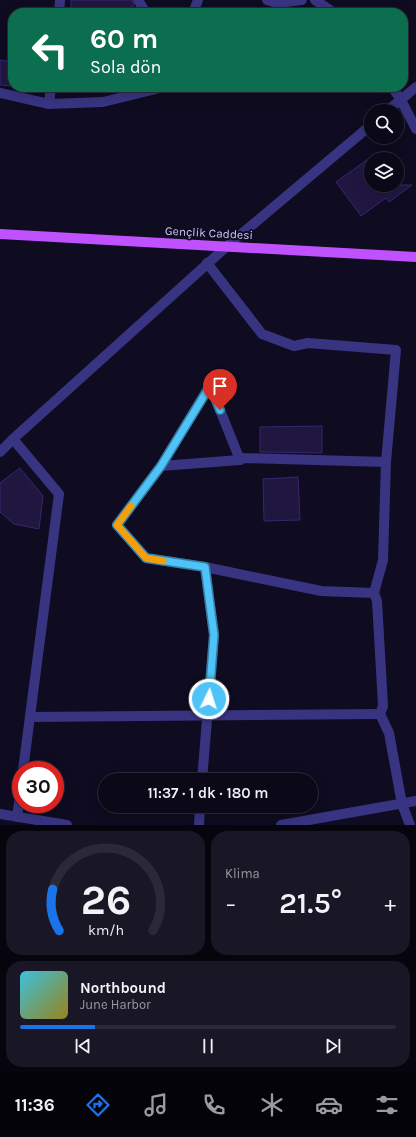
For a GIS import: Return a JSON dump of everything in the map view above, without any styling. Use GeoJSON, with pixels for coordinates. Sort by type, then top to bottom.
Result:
{"type":"FeatureCollection","features":[{"type":"Feature","properties":{"kind":"main road","name":"Gençlik Caddesi"},"geometry":{"type":"LineString","coordinates":[[0,234],[416,257]]}},
{"type":"Feature","properties":{"kind":"street"},"geometry":{"type":"LineString","coordinates":[[268,0],[277,3],[302,0]]}},
{"type":"Feature","properties":{"kind":"street"},"geometry":{"type":"LineString","coordinates":[[315,0],[327,8]]}},
{"type":"Feature","properties":{"kind":"street"},"geometry":{"type":"LineString","coordinates":[[395,104],[416,87]]}},
{"type":"Feature","properties":{"kind":"street"},"geometry":{"type":"LineString","coordinates":[[49,104],[50,92]]}},
{"type":"Feature","properties":{"kind":"street"},"geometry":{"type":"LineString","coordinates":[[0,94],[49,104],[103,102],[144,92]]}},
{"type":"Feature","properties":{"kind":"street"},"geometry":{"type":"LineString","coordinates":[[395,92],[416,129]]}},
{"type":"Feature","properties":{"kind":"street"},"geometry":{"type":"LineString","coordinates":[[0,452],[207,263],[364,131]]}},
{"type":"Feature","properties":{"kind":"street"},"geometry":{"type":"LineString","coordinates":[[207,263],[262,334],[294,346],[308,343],[396,350],[386,462],[383,560],[374,593],[377,601],[383,706],[380,714],[389,732],[402,804],[410,825]]}},
{"type":"Feature","properties":{"kind":"street"},"geometry":{"type":"LineString","coordinates":[[240,460],[210,386],[161,466],[117,525],[146,558],[205,567],[321,591],[374,593]]}},
{"type":"Feature","properties":{"kind":"street"},"geometry":{"type":"LineString","coordinates":[[13,439],[59,494],[25,761]]}},
{"type":"Feature","properties":{"kind":"street"},"geometry":{"type":"LineString","coordinates":[[161,466],[240,460],[242,458],[386,462]]}},
{"type":"Feature","properties":{"kind":"street"},"geometry":{"type":"LineString","coordinates":[[203,773],[214,635],[205,567]]}},
{"type":"Feature","properties":{"kind":"street"},"geometry":{"type":"LineString","coordinates":[[30,717],[208,714],[380,714]]}},
{"type":"Feature","properties":{"kind":"street"},"geometry":{"type":"LineString","coordinates":[[281,825],[416,801]]}},
{"type":"Feature","properties":{"kind":"street"},"geometry":{"type":"LineString","coordinates":[[17,817],[18,813]]}},
{"type":"Feature","properties":{"kind":"street"},"geometry":{"type":"LineString","coordinates":[[199,825],[200,813]]}},
{"type":"Feature","properties":{"kind":"street"},"geometry":{"type":"LineString","coordinates":[[0,814],[67,825]]}},
{"type":"Feature","properties":{"kind":"building"},"geometry":{"type":"Polygon","coordinates":[[[71,0],[132,0],[134,6],[128,8],[71,8],[71,0]]]}},
{"type":"Feature","properties":{"kind":"building"},"geometry":{"type":"Polygon","coordinates":[[[0,60],[8,61],[8,86],[0,85],[0,60]]]}},
{"type":"Feature","properties":{"kind":"building"},"geometry":{"type":"Polygon","coordinates":[[[364,162],[364,192],[403,192],[389,202],[386,198],[361,216],[336,182],[364,162]]]}},
{"type":"Feature","properties":{"kind":"building"},"geometry":{"type":"Polygon","coordinates":[[[404,185],[412,185],[404,191],[404,185]]]}},
{"type":"Feature","properties":{"kind":"building"},"geometry":{"type":"Polygon","coordinates":[[[322,426],[322,453],[260,452],[260,427],[322,426]]]}},
{"type":"Feature","properties":{"kind":"building"},"geometry":{"type":"Polygon","coordinates":[[[20,468],[43,496],[39,529],[14,524],[0,512],[0,483],[20,468]]]}},
{"type":"Feature","properties":{"kind":"building"},"geometry":{"type":"Polygon","coordinates":[[[298,477],[300,520],[264,521],[263,479],[298,477]]]}},
{"type":"Feature","properties":{"kind":"slow traffic"},"geometry":{"type":"LineString","coordinates":[[131,506],[117,525],[146,558],[163,561]]}},
{"type":"Feature","properties":{"kind":"route"},"geometry":{"type":"LineString","coordinates":[[209,699],[214,635],[205,567],[146,558],[117,525],[161,466],[210,386],[220,410]]}}]}
